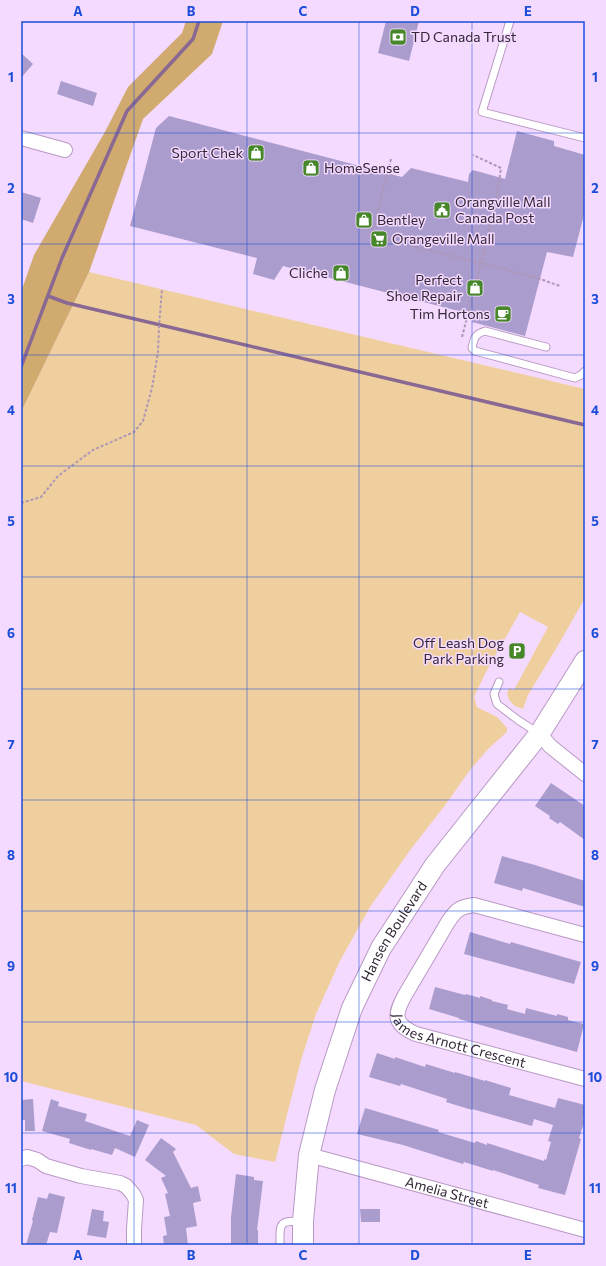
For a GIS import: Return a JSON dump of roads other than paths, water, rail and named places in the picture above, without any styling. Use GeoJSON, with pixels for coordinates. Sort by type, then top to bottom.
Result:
{"type":"FeatureCollection","features":[{"type":"Feature","properties":{"kind":"street"},"geometry":{"type":"LineString","coordinates":[[21,138],[65,150]]}},
{"type":"Feature","properties":{"kind":"street","name":"Hansen Boulevard"},"geometry":{"type":"LineString","coordinates":[[303,1245],[303,1221],[309,1155],[325,1090],[352,1008],[380,948],[435,865],[540,734],[585,661]]}},
{"type":"Feature","properties":{"kind":"street"},"geometry":{"type":"LineString","coordinates":[[540,734],[550,746],[585,774]]}},
{"type":"Feature","properties":{"kind":"street","name":"James Arnott Crescent"},"geometry":{"type":"LineString","coordinates":[[585,935],[474,904],[463,906],[448,922],[405,994],[397,1016],[398,1022],[405,1030],[416,1034],[585,1079]]}},
{"type":"Feature","properties":{"kind":"street","name":"Amelia Street"},"geometry":{"type":"LineString","coordinates":[[309,1155],[584,1227]]}},
{"type":"Feature","properties":{"kind":"street"},"geometry":{"type":"LineString","coordinates":[[21,1159],[27,1157],[37,1160],[46,1166],[81,1176],[120,1183],[126,1186],[136,1200],[134,1245]]}},
{"type":"Feature","properties":{"kind":"lane"},"geometry":{"type":"LineString","coordinates":[[510,21],[482,112],[585,138]]}},
{"type":"Feature","properties":{"kind":"lane"},"geometry":{"type":"LineString","coordinates":[[546,347],[485,331],[478,333],[472,348],[475,351],[575,378],[585,371]]}},
{"type":"Feature","properties":{"kind":"lane"},"geometry":{"type":"LineString","coordinates":[[499,682],[494,694],[498,704],[518,720],[540,734]]}},
{"type":"Feature","properties":{"kind":"lane"},"geometry":{"type":"LineString","coordinates":[[280,1245],[280,1229],[282,1224],[286,1221],[303,1221]]}},
{"type":"Feature","properties":{"kind":"waterway"},"geometry":{"type":"LineString","coordinates":[[21,367],[62,258],[127,111],[193,39],[199,21]]}},
{"type":"Feature","properties":{"kind":"waterway"},"geometry":{"type":"LineString","coordinates":[[48,296],[67,303],[585,425]]}},
{"type":"Feature","properties":{"kind":"place","name":"TD Canada Trust"},"geometry":{"type":"Point","coordinates":[398,37]}},
{"type":"Feature","properties":{"kind":"place","name":"Sport Chek"},"geometry":{"type":"Point","coordinates":[256,153]}},
{"type":"Feature","properties":{"kind":"place","name":"HomeSense"},"geometry":{"type":"Point","coordinates":[311,168]}},
{"type":"Feature","properties":{"kind":"place","name":"Orangville Mall Canada Post"},"geometry":{"type":"Point","coordinates":[442,210]}},
{"type":"Feature","properties":{"kind":"place","name":"Bentley"},"geometry":{"type":"Point","coordinates":[364,220]}},
{"type":"Feature","properties":{"kind":"place","name":"Orangeville Mall"},"geometry":{"type":"Point","coordinates":[379,239]}},
{"type":"Feature","properties":{"kind":"place","name":"Cliche"},"geometry":{"type":"Point","coordinates":[341,273]}},
{"type":"Feature","properties":{"kind":"place","name":"Perfect Shoe Repair"},"geometry":{"type":"Point","coordinates":[475,288]}},
{"type":"Feature","properties":{"kind":"place","name":"Tim Hortons"},"geometry":{"type":"Point","coordinates":[503,314]}},
{"type":"Feature","properties":{"kind":"place","name":"Off Leash Dog Park Parking"},"geometry":{"type":"Point","coordinates":[517,651]}}]}
